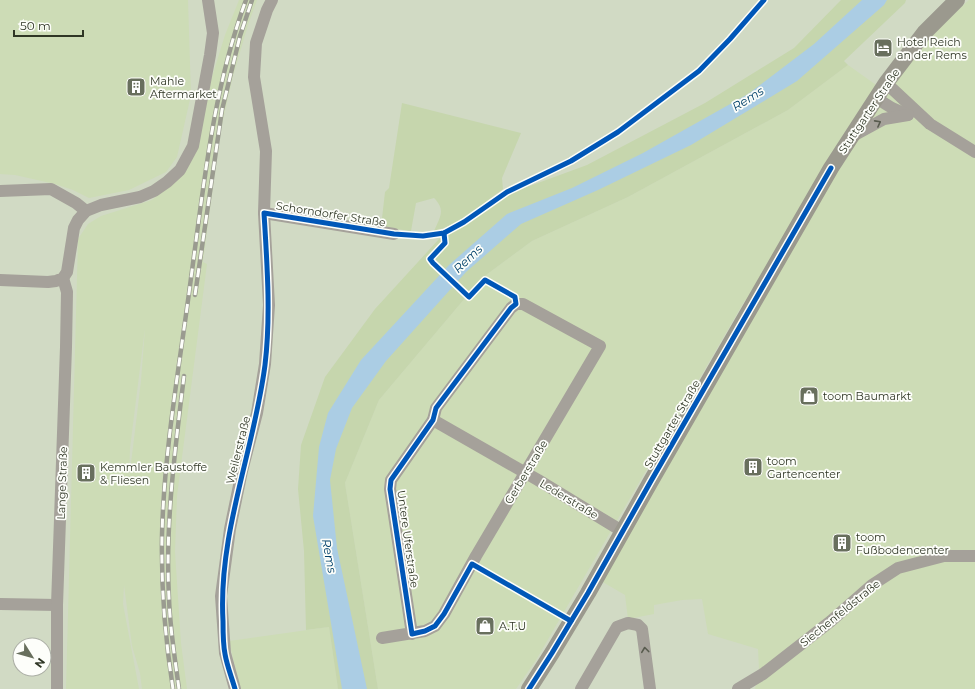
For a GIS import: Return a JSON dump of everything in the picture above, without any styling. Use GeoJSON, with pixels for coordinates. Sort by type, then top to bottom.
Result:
{"type":"FeatureCollection","features":[{"type":"Feature","properties":{"kind":"main road","name":"Stuttgarter Straße"},"geometry":{"type":"LineString","coordinates":[[529,689],[560,639],[850,137],[886,83],[924,33],[957,0]]}},
{"type":"Feature","properties":{"kind":"street"},"geometry":{"type":"LineString","coordinates":[[0,280],[48,282],[63,278],[67,272],[74,228],[78,220],[86,211],[101,205],[140,197],[154,191],[180,170],[193,146],[210,56],[213,33],[208,0]]}},
{"type":"Feature","properties":{"kind":"street","name":"Schorndorfer Straße"},"geometry":{"type":"LineString","coordinates":[[272,0],[256,43],[254,77],[266,151],[264,213],[394,234]]}},
{"type":"Feature","properties":{"kind":"street"},"geometry":{"type":"LineString","coordinates":[[886,83],[930,124]]}},
{"type":"Feature","properties":{"kind":"street"},"geometry":{"type":"LineString","coordinates":[[876,98],[892,108],[930,124],[975,152]]}},
{"type":"Feature","properties":{"kind":"street"},"geometry":{"type":"LineString","coordinates":[[850,137],[884,119],[908,115]]}},
{"type":"Feature","properties":{"kind":"street"},"geometry":{"type":"LineString","coordinates":[[0,191],[51,189],[76,203],[86,211]]}},
{"type":"Feature","properties":{"kind":"street","name":"Weilerstraße"},"geometry":{"type":"LineString","coordinates":[[235,689],[224,653],[221,596],[230,529],[242,471],[257,413],[265,364],[268,305],[264,213]]}},
{"type":"Feature","properties":{"kind":"street","name":"Lange Straße"},"geometry":{"type":"LineString","coordinates":[[57,689],[57,605],[67,292],[63,278]]}},
{"type":"Feature","properties":{"kind":"street","name":"Untere Uferstraße"},"geometry":{"type":"LineString","coordinates":[[412,634],[390,489],[391,480],[433,420],[436,408],[510,308],[516,304],[523,304]]}},
{"type":"Feature","properties":{"kind":"street","name":"Gerberstraße"},"geometry":{"type":"LineString","coordinates":[[382,638],[412,634],[425,631],[435,626],[600,346],[523,304]]}},
{"type":"Feature","properties":{"kind":"street","name":"Lederstraße"},"geometry":{"type":"LineString","coordinates":[[433,420],[622,531]]}},
{"type":"Feature","properties":{"kind":"street","name":"Siechenfeldstraße"},"geometry":{"type":"LineString","coordinates":[[738,689],[763,674],[831,621],[872,585],[898,568],[944,556],[975,556]]}},
{"type":"Feature","properties":{"kind":"street"},"geometry":{"type":"LineString","coordinates":[[0,604],[57,605]]}},
{"type":"Feature","properties":{"kind":"street"},"geometry":{"type":"LineString","coordinates":[[581,689],[617,627],[628,623],[638,625],[642,629],[650,689]]}},
{"type":"Feature","properties":{"kind":"shaded area"},"geometry":{"type":"Polygon","coordinates":[[[0,0],[188,0],[191,95],[177,157],[166,172],[129,190],[89,198],[73,190],[55,184],[15,175],[0,174],[0,0]]]}},
{"type":"Feature","properties":{"kind":"shaded area"},"geometry":{"type":"Polygon","coordinates":[[[239,0],[257,0],[233,76],[220,133],[203,262],[207,264],[177,496],[175,552],[181,643],[187,689],[142,689],[140,673],[132,646],[124,585],[123,604],[139,689],[66,689],[78,239],[88,224],[101,216],[152,200],[177,180],[225,35],[239,0]],[[145,328],[130,448],[129,480],[141,381],[145,328]]]}},
{"type":"Feature","properties":{"kind":"shaded area"},"geometry":{"type":"Polygon","coordinates":[[[841,0],[906,0],[905,3],[844,61],[848,65],[788,110],[628,197],[532,241],[482,278],[379,400],[345,483],[378,689],[338,689],[329,627],[306,630],[304,551],[298,489],[301,445],[325,377],[375,309],[439,239],[508,194],[587,165],[705,103],[794,48],[841,0]]]}},
{"type":"Feature","properties":{"kind":"shaded area"},"geometry":{"type":"Polygon","coordinates":[[[969,0],[975,0],[975,689],[755,689],[759,669],[758,649],[708,634],[702,599],[682,600],[654,605],[654,614],[628,619],[625,595],[601,581],[758,307],[745,300],[536,660],[516,689],[378,689],[345,483],[379,400],[482,278],[532,241],[628,197],[788,110],[848,65],[886,92],[932,34],[969,0]]]}},
{"type":"Feature","properties":{"kind":"shaded area"},"geometry":{"type":"Polygon","coordinates":[[[402,103],[521,133],[502,178],[503,189],[462,219],[444,228],[434,231],[440,218],[441,210],[438,202],[434,198],[416,203],[411,231],[381,227],[385,192],[389,188],[402,103]]]}},
{"type":"Feature","properties":{"kind":"shaded area"},"geometry":{"type":"Polygon","coordinates":[[[329,627],[338,689],[241,689],[229,641],[329,627]]]}},
{"type":"Feature","properties":{"kind":"water","name":"Rems"},"geometry":{"type":"Polygon","coordinates":[[[862,0],[887,0],[884,5],[797,81],[691,145],[598,190],[521,224],[466,272],[386,361],[352,408],[336,449],[330,480],[337,548],[367,689],[342,689],[313,516],[319,447],[328,413],[361,360],[449,265],[507,214],[572,188],[643,153],[748,94],[814,44],[862,0]]]}},
{"type":"Feature","properties":{"kind":"railway"},"geometry":{"type":"LineString","coordinates":[[173,689],[164,612],[162,574],[163,503],[169,439],[200,207],[211,137],[225,68],[246,0]]}},
{"type":"Feature","properties":{"kind":"railway"},"geometry":{"type":"LineString","coordinates":[[195,295],[222,110],[240,36],[252,0]]}},
{"type":"Feature","properties":{"kind":"railway"},"geometry":{"type":"LineString","coordinates":[[179,689],[170,610],[168,542],[177,432],[184,376]]}},
{"type":"Feature","properties":{"kind":"cycle path"},"geometry":{"type":"LineString","coordinates":[[235,689],[227,663],[224,646],[223,588],[231,524],[260,397],[265,365],[268,308],[264,213],[394,234],[423,236],[444,233],[464,222],[507,192],[571,161],[618,132],[699,71],[730,39],[764,0]]}},
{"type":"Feature","properties":{"kind":"cycle path"},"geometry":{"type":"LineString","coordinates":[[529,689],[588,593],[831,168]]}},
{"type":"Feature","properties":{"kind":"cycle path"},"geometry":{"type":"LineString","coordinates":[[444,233],[445,243],[430,259],[433,263],[469,297],[485,280],[515,297],[516,304],[511,308],[436,408],[433,420],[391,480],[390,489],[412,634],[425,631],[435,626],[444,614],[472,564],[571,621]]}},
{"type":"Feature","properties":{"kind":"place","name":"Hotel Reich an der Rems"},"geometry":{"type":"Point","coordinates":[883,48]}},
{"type":"Feature","properties":{"kind":"place","name":"Mahle Aftermarket"},"geometry":{"type":"Point","coordinates":[136,87]}},
{"type":"Feature","properties":{"kind":"place","name":"toom Baumarkt"},"geometry":{"type":"Point","coordinates":[809,396]}},
{"type":"Feature","properties":{"kind":"place","name":"toom Gartencenter"},"geometry":{"type":"Point","coordinates":[753,467]}},
{"type":"Feature","properties":{"kind":"place","name":"Kemmler Baustoffe & Fliesen"},"geometry":{"type":"Point","coordinates":[86,473]}},
{"type":"Feature","properties":{"kind":"place","name":"toom Fußbodencenter"},"geometry":{"type":"Point","coordinates":[842,543]}},
{"type":"Feature","properties":{"kind":"place","name":"A.T.U"},"geometry":{"type":"Point","coordinates":[485,626]}}]}
